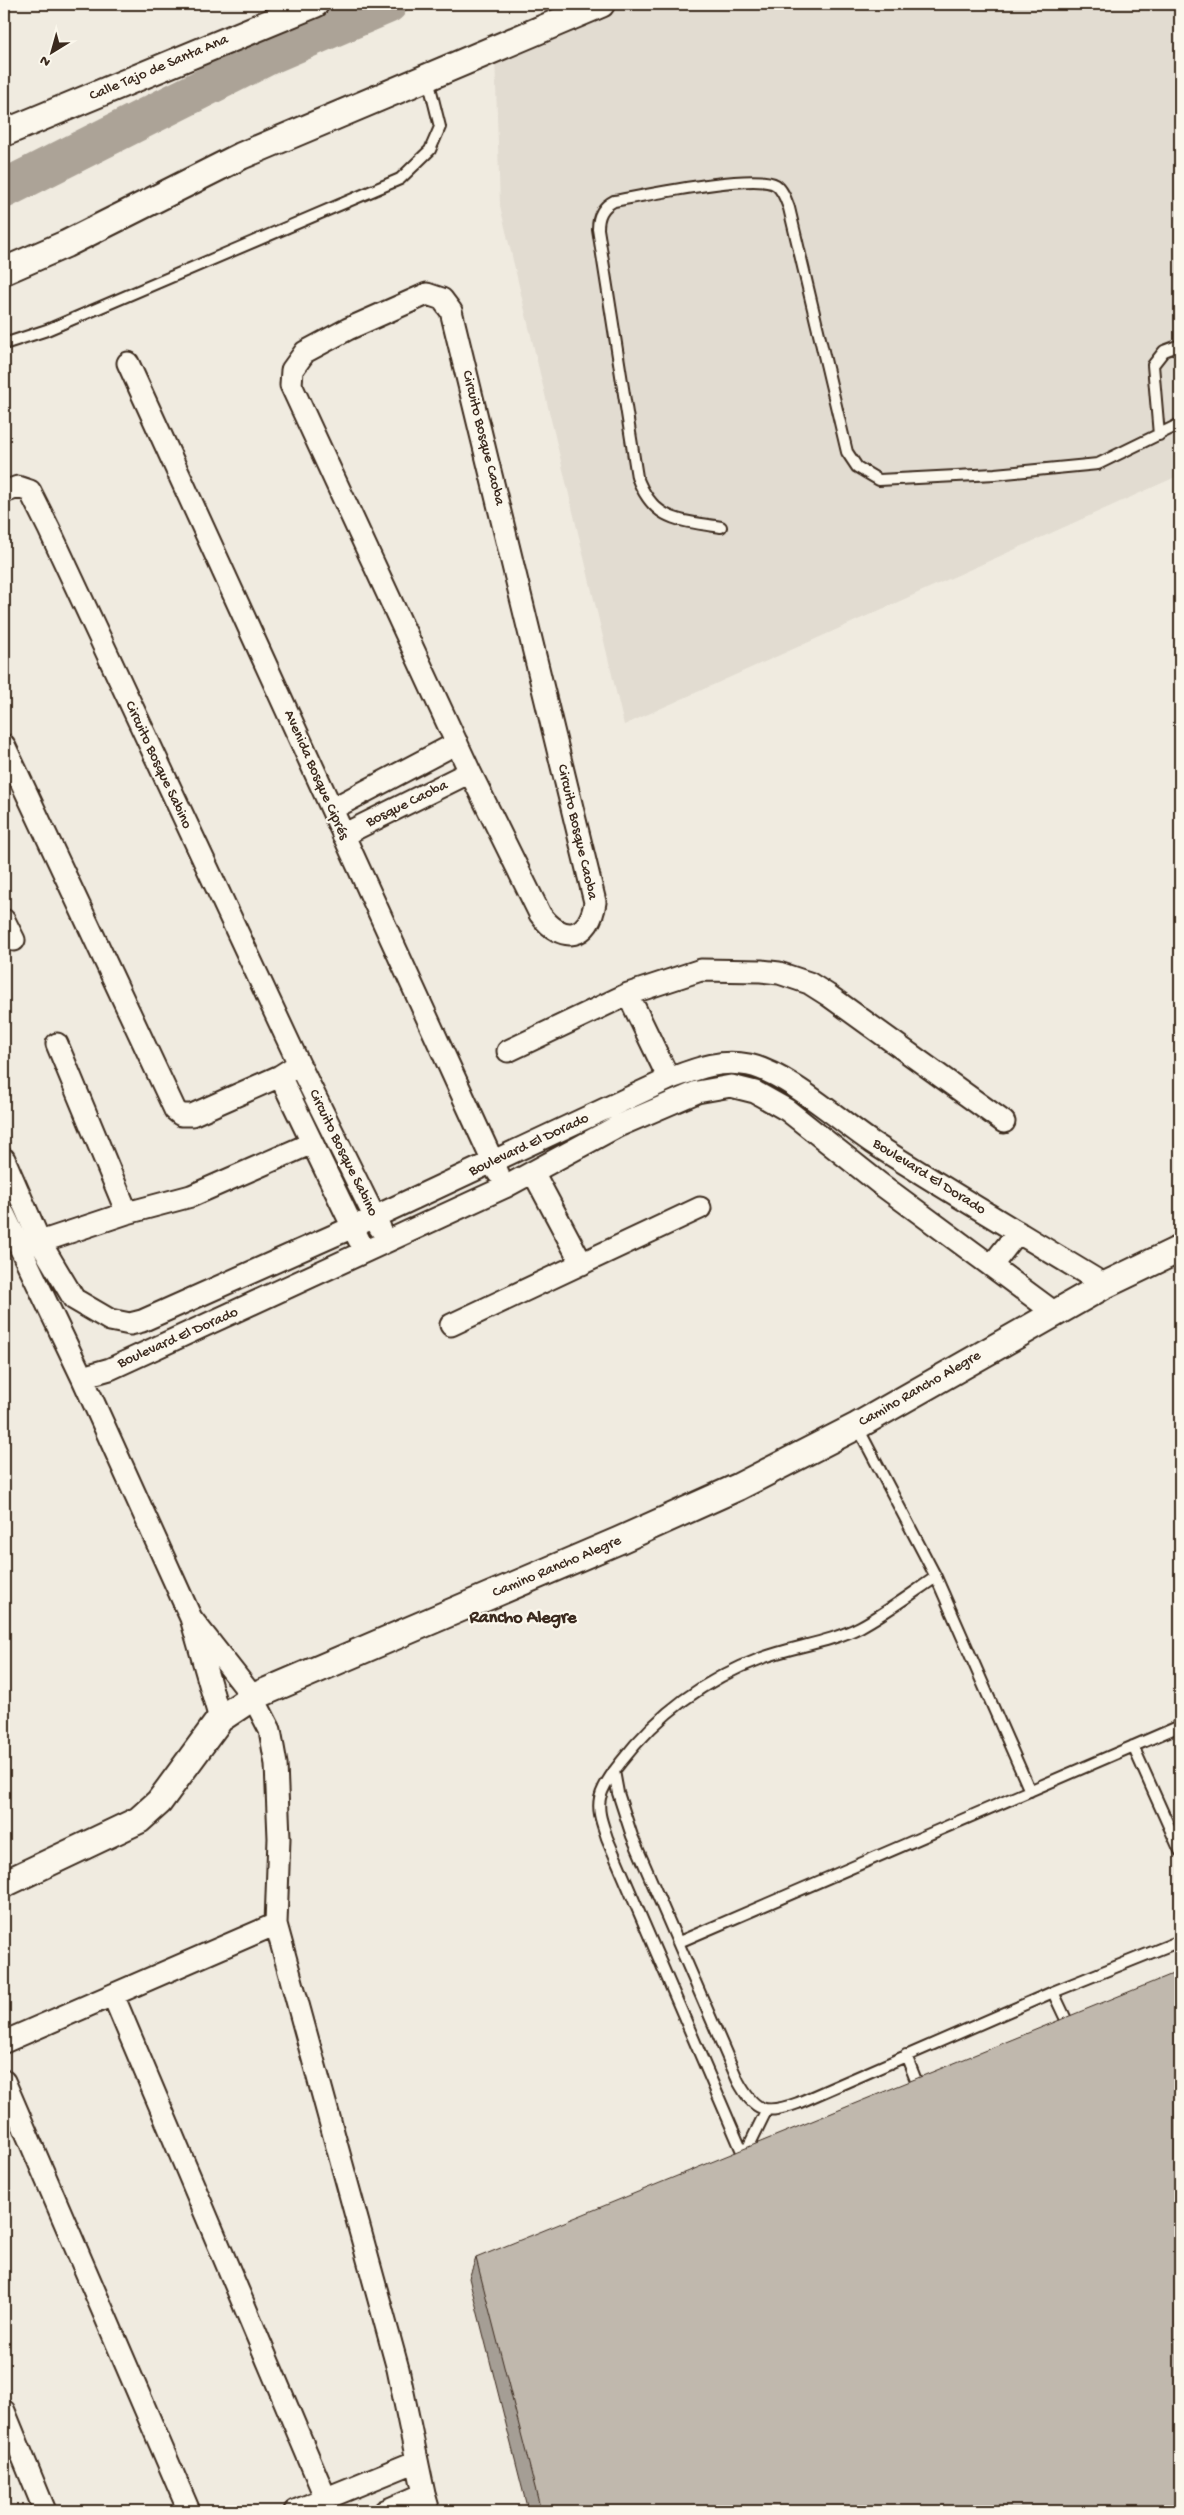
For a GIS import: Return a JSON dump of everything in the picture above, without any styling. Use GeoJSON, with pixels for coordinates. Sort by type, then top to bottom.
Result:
{"type":"FeatureCollection","features":[{"type":"Feature","properties":{"kind":"street","name":"Calle Tajo de Santa Ana"},"geometry":{"type":"LineString","coordinates":[[4,133],[314,4]]}},
{"type":"Feature","properties":{"kind":"street"},"geometry":{"type":"LineString","coordinates":[[4,271],[66,244],[240,156],[601,4]]}},
{"type":"Feature","properties":{"kind":"street","name":"Circuito Bosque Caoba"},"geometry":{"type":"LineString","coordinates":[[427,294],[442,299],[451,310],[595,902],[589,920],[574,934],[566,935],[558,932],[547,924],[540,914],[470,772],[291,385],[292,370],[305,352],[348,328],[427,294]]}},
{"type":"Feature","properties":{"kind":"street","name":"Avenida Bosque Ciprés"},"geometry":{"type":"LineString","coordinates":[[128,363],[505,1187]]}},
{"type":"Feature","properties":{"kind":"street","name":"Circuito Bosque Sabino"},"geometry":{"type":"LineString","coordinates":[[4,492],[13,487],[23,487],[32,495],[66,562],[136,717],[299,1064],[387,1242]]}},
{"type":"Feature","properties":{"kind":"street","name":"Bosque Caoba"},"geometry":{"type":"LineString","coordinates":[[332,810],[457,743]]}},
{"type":"Feature","properties":{"kind":"street"},"geometry":{"type":"LineString","coordinates":[[4,745],[174,1110],[181,1115],[192,1115],[280,1076],[299,1064]]}},
{"type":"Feature","properties":{"kind":"street","name":"Bosque Caoba"},"geometry":{"type":"LineString","coordinates":[[343,836],[470,772]]}},
{"type":"Feature","properties":{"kind":"street"},"geometry":{"type":"LineString","coordinates":[[4,920],[14,940]]}},
{"type":"Feature","properties":{"kind":"street"},"geometry":{"type":"LineString","coordinates":[[508,1051],[628,994],[701,970],[761,970],[779,973],[808,983],[828,994],[1004,1122]]}},
{"type":"Feature","properties":{"kind":"street"},"geometry":{"type":"LineString","coordinates":[[628,994],[669,1079]]}},
{"type":"Feature","properties":{"kind":"street"},"geometry":{"type":"LineString","coordinates":[[56,1044],[127,1213]]}},
{"type":"Feature","properties":{"kind":"street","name":"Boulevard El Dorado"},"geometry":{"type":"LineString","coordinates":[[4,1158],[40,1242],[74,1300],[110,1320],[130,1324],[142,1321],[353,1227],[669,1079],[710,1064],[730,1062],[751,1066],[772,1074],[897,1157],[1105,1285]]}},
{"type":"Feature","properties":{"kind":"street","name":"Circuito Bosque Sabino"},"geometry":{"type":"LineString","coordinates":[[280,1076],[365,1253]]}},
{"type":"Feature","properties":{"kind":"street","name":"Boulevard El Dorado"},"geometry":{"type":"LineString","coordinates":[[82,1377],[110,1369],[365,1253],[505,1187],[627,1122],[697,1092],[730,1086],[755,1092],[787,1110],[878,1183],[1055,1312]]}},
{"type":"Feature","properties":{"kind":"street"},"geometry":{"type":"LineString","coordinates":[[40,1242],[127,1213],[191,1196],[312,1143]]}},
{"type":"Feature","properties":{"kind":"street"},"geometry":{"type":"LineString","coordinates":[[878,1183],[897,1157]]}},
{"type":"Feature","properties":{"kind":"street"},"geometry":{"type":"LineString","coordinates":[[533,1172],[582,1264]]}},
{"type":"Feature","properties":{"kind":"street"},"geometry":{"type":"LineString","coordinates":[[452,1325],[700,1208]]}},
{"type":"Feature","properties":{"kind":"street"},"geometry":{"type":"LineString","coordinates":[[4,1214],[82,1377],[191,1618],[220,1719]]}},
{"type":"Feature","properties":{"kind":"street"},"geometry":{"type":"LineString","coordinates":[[992,1265],[1018,1232]]}},
{"type":"Feature","properties":{"kind":"street"},"geometry":{"type":"LineString","coordinates":[[1055,1312],[1105,1285],[1180,1249]]}},
{"type":"Feature","properties":{"kind":"street","name":"Camino Rancho Alegre"},"geometry":{"type":"LineString","coordinates":[[4,1884],[139,1820],[159,1802],[220,1719],[253,1697],[620,1540],[738,1487],[857,1426],[1055,1312]]}},
{"type":"Feature","properties":{"kind":"street"},"geometry":{"type":"LineString","coordinates":[[191,1618],[253,1697],[270,1730],[276,1764],[279,1838],[276,1924],[398,2369],[427,2503],[384,2511]]}},
{"type":"Feature","properties":{"kind":"street"},"geometry":{"type":"LineString","coordinates":[[4,2042],[276,1924]]}},
{"type":"Feature","properties":{"kind":"street"},"geometry":{"type":"LineString","coordinates":[[112,1995],[326,2499]]}},
{"type":"Feature","properties":{"kind":"street"},"geometry":{"type":"LineString","coordinates":[[4,2081],[189,2511]]}},
{"type":"Feature","properties":{"kind":"street"},"geometry":{"type":"LineString","coordinates":[[4,2412],[45,2511]]}},
{"type":"Feature","properties":{"kind":"street"},"geometry":{"type":"LineString","coordinates":[[295,2511],[417,2461]]}},
{"type":"Feature","properties":{"kind":"lane"},"geometry":{"type":"LineString","coordinates":[[4,344],[47,330],[400,179],[430,150],[440,127],[428,78]]}},
{"type":"Feature","properties":{"kind":"lane"},"geometry":{"type":"LineString","coordinates":[[722,527],[679,520],[664,514],[644,496],[637,477],[598,229],[601,212],[606,204],[614,201],[738,182],[766,182],[776,185],[784,194],[789,208],[847,452],[857,467],[879,480],[994,474],[1098,464],[1180,424]]}},
{"type":"Feature","properties":{"kind":"lane"},"geometry":{"type":"LineString","coordinates":[[1159,435],[1153,365],[1164,351],[1180,345]]}},
{"type":"Feature","properties":{"kind":"lane"},"geometry":{"type":"LineString","coordinates":[[857,1426],[936,1577],[1030,1791]]}},
{"type":"Feature","properties":{"kind":"lane"},"geometry":{"type":"LineString","coordinates":[[752,2174],[601,1821],[600,1797],[614,1771],[649,1730],[676,1704],[734,1669],[764,1657],[831,1638],[860,1627],[936,1577]]}},
{"type":"Feature","properties":{"kind":"lane"},"geometry":{"type":"LineString","coordinates":[[679,1942],[1180,1726]]}},
{"type":"Feature","properties":{"kind":"lane"},"geometry":{"type":"LineString","coordinates":[[1133,1746],[1180,1851]]}},
{"type":"Feature","properties":{"kind":"lane"},"geometry":{"type":"LineString","coordinates":[[614,1771],[627,1821],[738,2081],[754,2105],[766,2110],[779,2110],[798,2104],[1053,1992],[1180,1941]]}},
{"type":"Feature","properties":{"kind":"lane"},"geometry":{"type":"LineString","coordinates":[[1053,1992],[1074,2038]]}},
{"type":"Feature","properties":{"kind":"lane"},"geometry":{"type":"LineString","coordinates":[[906,2055],[918,2083]]}},
{"type":"Feature","properties":{"kind":"lane"},"geometry":{"type":"LineString","coordinates":[[744,2156],[766,2110]]}},
{"type":"Feature","properties":{"kind":"lane"},"geometry":{"type":"LineString","coordinates":[[744,2156],[760,2150]]}},
{"type":"Feature","properties":{"kind":"shaded area"},"geometry":{"type":"Polygon","coordinates":[[[614,4],[1180,4],[1180,475],[624,725],[500,206],[495,55],[614,4]]]}},
{"type":"Feature","properties":{"kind":"building"},"geometry":{"type":"Polygon","coordinates":[[[1180,1971],[1180,2511],[541,2511],[476,2258],[1180,1971]]]}},
{"type":"Feature","properties":{"kind":"waterway"},"geometry":{"type":"LineString","coordinates":[[4,189],[269,55],[388,4]]}},
{"type":"Feature","properties":{"kind":"district","name":"Rancho Alegre"},"geometry":{"type":"Point","coordinates":[523,1618]}}]}
